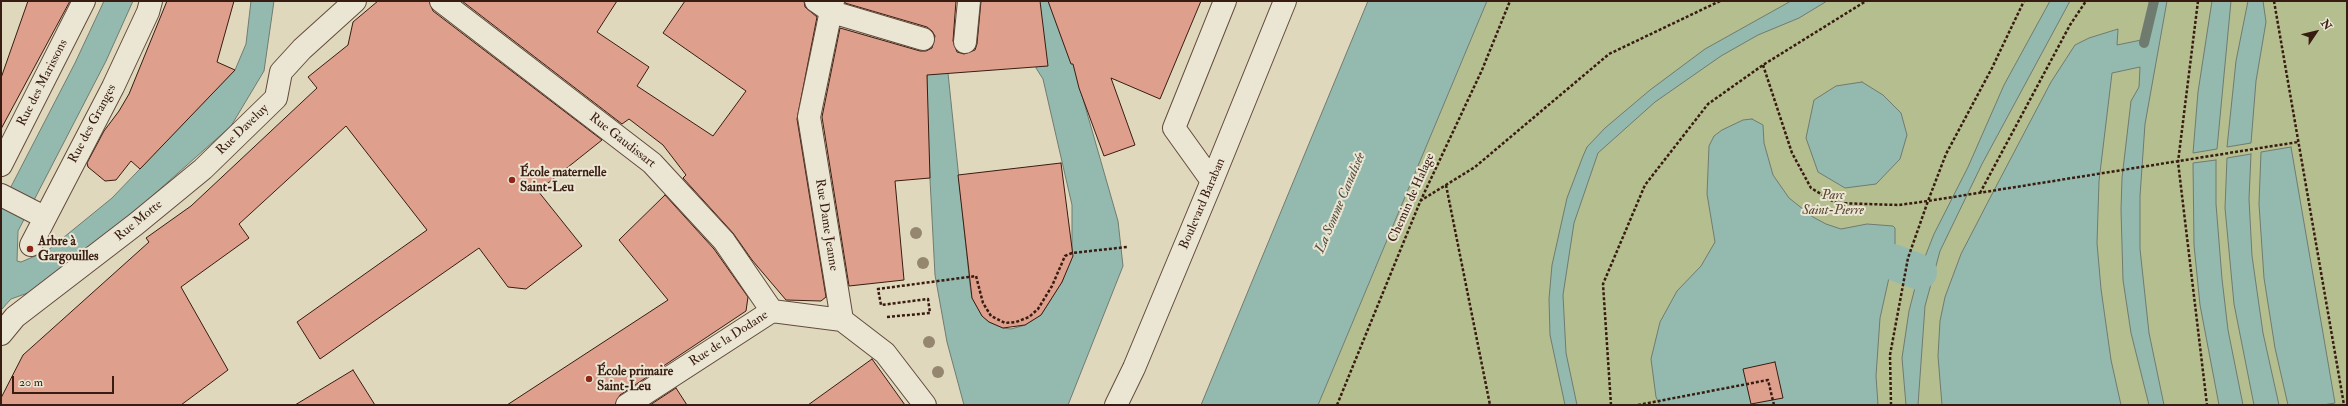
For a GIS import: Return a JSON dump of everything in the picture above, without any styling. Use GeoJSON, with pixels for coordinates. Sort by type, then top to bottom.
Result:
{"type":"FeatureCollection","features":[{"type":"Feature","properties":{"kind":"street","name":"Rue des Marissons"},"geometry":{"type":"LineString","coordinates":[[1,165],[84,1]]}},
{"type":"Feature","properties":{"kind":"street","name":"Rue des Granges"},"geometry":{"type":"LineString","coordinates":[[31,245],[44,217],[113,87],[148,12],[151,1]]}},
{"type":"Feature","properties":{"kind":"street","name":"Rue Daveluy"},"geometry":{"type":"LineString","coordinates":[[203,168],[276,98],[281,72],[302,49],[355,1]]}},
{"type":"Feature","properties":{"kind":"street","name":"Rue Gaudissart"},"geometry":{"type":"LineString","coordinates":[[441,1],[652,163],[724,242],[772,311]]}},
{"type":"Feature","properties":{"kind":"street"},"geometry":{"type":"LineString","coordinates":[[965,42],[969,1]]}},
{"type":"Feature","properties":{"kind":"street"},"geometry":{"type":"LineString","coordinates":[[1212,181],[1174,128],[1225,1]]}},
{"type":"Feature","properties":{"kind":"street","name":"Boulevard Baraban"},"geometry":{"type":"LineString","coordinates":[[1116,405],[1134,368],[1285,1]]}},
{"type":"Feature","properties":{"kind":"street"},"geometry":{"type":"LineString","coordinates":[[827,5],[923,39]]}},
{"type":"Feature","properties":{"kind":"street","name":"Rue Dame Jeanne"},"geometry":{"type":"LineString","coordinates":[[827,5],[809,118],[842,320]]}},
{"type":"Feature","properties":{"kind":"street","name":"Rue Motte"},"geometry":{"type":"LineString","coordinates":[[1,334],[15,317],[136,224],[203,168]]}},
{"type":"Feature","properties":{"kind":"street"},"geometry":{"type":"LineString","coordinates":[[1,195],[44,217]]}},
{"type":"Feature","properties":{"kind":"street","name":"Rue de la Dodane"},"geometry":{"type":"LineString","coordinates":[[627,405],[772,311],[842,320]]}},
{"type":"Feature","properties":{"kind":"street"},"geometry":{"type":"LineString","coordinates":[[842,320],[885,353],[925,405]]}},
{"type":"Feature","properties":{"kind":"path","name":"Chemin de Halage"},"geometry":{"type":"LineString","coordinates":[[1337,405],[1420,202],[1482,70],[1510,1]]}},
{"type":"Feature","properties":{"kind":"path"},"geometry":{"type":"LineString","coordinates":[[1420,202],[1475,167],[1610,54],[1720,1]]}},
{"type":"Feature","properties":{"kind":"path"},"geometry":{"type":"LineString","coordinates":[[1611,405],[1603,284],[1645,185],[1708,104],[1763,64],[1866,1]]}},
{"type":"Feature","properties":{"kind":"path"},"geometry":{"type":"LineString","coordinates":[[1890,405],[1890,355],[1908,258],[1946,154],[1992,68],[2024,1]]}},
{"type":"Feature","properties":{"kind":"path"},"geometry":{"type":"LineString","coordinates":[[1980,193],[2070,25],[2086,1]]}},
{"type":"Feature","properties":{"kind":"path"},"geometry":{"type":"LineString","coordinates":[[2198,1],[2178,162],[2207,405]]}},
{"type":"Feature","properties":{"kind":"path"},"geometry":{"type":"LineString","coordinates":[[2274,1],[2344,405]]}},
{"type":"Feature","properties":{"kind":"path"},"geometry":{"type":"LineString","coordinates":[[1763,64],[1792,153],[1812,188],[1836,203],[1898,205],[2298,142]]}},
{"type":"Feature","properties":{"kind":"path"},"geometry":{"type":"LineString","coordinates":[[1446,185],[1490,405]]}},
{"type":"Feature","properties":{"kind":"path"},"geometry":{"type":"LineString","coordinates":[[912,315],[930,313],[928,299],[881,304],[878,288],[976,276],[983,304],[991,316],[1004,323],[1016,322],[1029,317],[1038,309],[1052,286],[1065,256],[1072,253],[1127,247]]}},
{"type":"Feature","properties":{"kind":"path"},"geometry":{"type":"LineString","coordinates":[[1638,405],[1768,380],[1774,405]]}},
{"type":"Feature","properties":{"kind":"green space","name":"Parc Saint-Pierre"},"geometry":{"type":"Polygon","coordinates":[[[1487,1],[2347,1],[2347,405],[1318,405],[1487,1]]]}},
{"type":"Feature","properties":{"kind":"water"},"geometry":{"type":"Polygon","coordinates":[[[104,1],[133,1],[106,61],[18,231],[17,261],[21,262],[47,251],[112,198],[235,70],[246,44],[251,1],[274,1],[264,71],[231,126],[53,284],[11,299],[1,310],[1,206],[75,63],[104,1]]]}},
{"type":"Feature","properties":{"kind":"water"},"geometry":{"type":"Polygon","coordinates":[[[954,1],[954,48],[948,73],[972,298],[982,316],[989,322],[1003,328],[1011,329],[1025,325],[1041,315],[1062,282],[1072,255],[1072,205],[1043,79],[1036,68],[1035,21],[1036,1],[1071,1],[1079,85],[1118,221],[1123,266],[1068,405],[964,405],[947,342],[935,275],[927,122],[927,52],[930,21],[954,1]]]}},
{"type":"Feature","properties":{"kind":"water","name":"La Somme Canalisée"},"geometry":{"type":"Polygon","coordinates":[[[1368,1],[1487,1],[1318,405],[1201,405],[1368,1]]]}},
{"type":"Feature","properties":{"kind":"water"},"geometry":{"type":"Polygon","coordinates":[[[1791,1],[1827,1],[1799,18],[1758,35],[1721,56],[1655,102],[1598,153],[1574,223],[1563,295],[1566,353],[1577,405],[1565,405],[1550,335],[1549,299],[1552,265],[1567,198],[1587,147],[1605,128],[1650,90],[1705,49],[1791,1]]]}},
{"type":"Feature","properties":{"kind":"water"},"geometry":{"type":"Polygon","coordinates":[[[2050,1],[2070,1],[1982,164],[1940,251],[1925,306],[1918,405],[1906,405],[1902,358],[1909,311],[1919,272],[1934,234],[1968,167],[2004,85],[2050,1]]]}},
{"type":"Feature","properties":{"kind":"water"},"geometry":{"type":"Polygon","coordinates":[[[2154,1],[2167,1],[2145,124],[2140,196],[2140,249],[2149,333],[2164,405],[2149,405],[2131,333],[2123,280],[2121,210],[2122,178],[2131,101],[2139,87],[2140,67],[2112,73],[2099,181],[2097,243],[2101,289],[2111,360],[2121,405],[1942,405],[1938,356],[1940,321],[1945,297],[1961,254],[1990,198],[2051,82],[2075,45],[2089,38],[2118,29],[2117,45],[2146,39],[2154,1]]]}},
{"type":"Feature","properties":{"kind":"water"},"geometry":{"type":"Polygon","coordinates":[[[2212,1],[2231,1],[2217,149],[2193,153],[2198,92],[2212,1]]]}},
{"type":"Feature","properties":{"kind":"water"},"geometry":{"type":"Polygon","coordinates":[[[2248,1],[2263,1],[2266,22],[2256,81],[2251,143],[2227,147],[2236,61],[2248,1]]]}},
{"type":"Feature","properties":{"kind":"water"},"geometry":{"type":"Polygon","coordinates":[[[1862,82],[1883,95],[1901,113],[1907,135],[1900,159],[1876,184],[1845,188],[1818,172],[1806,138],[1814,100],[1836,86],[1862,82]]]}},
{"type":"Feature","properties":{"kind":"water"},"geometry":{"type":"Polygon","coordinates":[[[1752,119],[1763,125],[1764,143],[1773,175],[1789,198],[1813,217],[1826,224],[1841,229],[1867,224],[1893,226],[1895,228],[1895,251],[1880,318],[1876,376],[1878,405],[1660,405],[1656,397],[1651,359],[1660,322],[1677,291],[1701,266],[1715,242],[1707,194],[1709,146],[1714,136],[1722,130],[1743,120],[1752,119]]]}},
{"type":"Feature","properties":{"kind":"water"},"geometry":{"type":"Polygon","coordinates":[[[2291,147],[2335,403],[2323,405],[2288,405],[2275,348],[2264,278],[2259,204],[2261,152],[2291,147]]]}},
{"type":"Feature","properties":{"kind":"water"},"geometry":{"type":"Polygon","coordinates":[[[2251,154],[2249,199],[2252,256],[2263,333],[2279,405],[2254,405],[2234,304],[2225,208],[2227,158],[2251,154]]]}},
{"type":"Feature","properties":{"kind":"water"},"geometry":{"type":"Polygon","coordinates":[[[2216,160],[2216,204],[2222,279],[2228,330],[2243,405],[2219,405],[2200,305],[2194,245],[2193,163],[2216,160]]]}},
{"type":"Feature","properties":{"kind":"building"},"geometry":{"type":"Polygon","coordinates":[[[28,1],[70,1],[1,129],[1,78],[28,1]]]}},
{"type":"Feature","properties":{"kind":"building"},"geometry":{"type":"Polygon","coordinates":[[[167,1],[234,1],[217,62],[235,70],[140,169],[131,161],[116,180],[105,181],[88,167],[87,163],[104,131],[119,111],[129,94],[167,1]]]}},
{"type":"Feature","properties":{"kind":"building","name":"École maternelle Saint-Leu"},"geometry":{"type":"Polygon","coordinates":[[[378,1],[429,1],[433,11],[602,140],[538,191],[582,246],[526,289],[508,287],[479,248],[320,359],[297,322],[427,230],[346,126],[239,224],[249,238],[181,287],[228,370],[181,405],[1,405],[1,398],[23,355],[149,242],[146,238],[191,206],[317,88],[308,77],[348,45],[353,22],[378,1]]]}},
{"type":"Feature","properties":{"kind":"building"},"geometry":{"type":"Polygon","coordinates":[[[462,1],[617,1],[597,32],[649,67],[637,86],[713,136],[746,91],[663,33],[685,1],[804,1],[805,7],[817,17],[797,119],[826,297],[821,301],[786,300],[752,260],[733,233],[683,178],[686,175],[663,145],[629,119],[622,124],[462,1]]]}},
{"type":"Feature","properties":{"kind":"building"},"geometry":{"type":"Polygon","coordinates":[[[845,1],[956,1],[953,41],[957,52],[964,54],[975,50],[977,44],[981,1],[1040,1],[1048,66],[927,75],[930,178],[895,181],[904,280],[849,286],[822,117],[840,28],[920,51],[926,51],[932,48],[935,36],[927,27],[845,3],[845,1]]]}},
{"type":"Feature","properties":{"kind":"building"},"geometry":{"type":"Polygon","coordinates":[[[1048,1],[1201,1],[1160,99],[1111,78],[1135,145],[1104,156],[1079,88],[1073,64],[1071,64],[1048,1]]]}},
{"type":"Feature","properties":{"kind":"building"},"geometry":{"type":"Polygon","coordinates":[[[1061,163],[1073,256],[1062,282],[1041,315],[1025,325],[1003,328],[989,322],[982,316],[972,298],[958,175],[1061,163]]]}},
{"type":"Feature","properties":{"kind":"building"},"geometry":{"type":"Polygon","coordinates":[[[665,195],[714,249],[748,297],[746,311],[620,395],[615,405],[507,405],[668,300],[619,240],[665,195]]]}},
{"type":"Feature","properties":{"kind":"building"},"geometry":{"type":"Polygon","coordinates":[[[872,359],[905,405],[808,405],[872,359]]]}},
{"type":"Feature","properties":{"kind":"building"},"geometry":{"type":"Polygon","coordinates":[[[1775,362],[1783,398],[1751,404],[1743,369],[1775,362]]]}},
{"type":"Feature","properties":{"kind":"building"},"geometry":{"type":"Polygon","coordinates":[[[353,370],[375,405],[295,405],[353,370]]]}},
{"type":"Feature","properties":{"kind":"building"},"geometry":{"type":"Polygon","coordinates":[[[676,388],[687,405],[650,405],[676,388]]]}},
{"type":"Feature","properties":{"kind":"waterway"},"geometry":{"type":"LineString","coordinates":[[2144,43],[2154,1]]}},
{"type":"Feature","properties":{"kind":"waterway"},"geometry":{"type":"LineString","coordinates":[[1893,262],[1919,272]]}},
{"type":"Feature","properties":{"kind":"place","name":"École maternelle Saint-Leu"},"geometry":{"type":"Point","coordinates":[512,180]}},
{"type":"Feature","properties":{"kind":"place","name":"Arbre à Gargouilles"},"geometry":{"type":"Point","coordinates":[30,249]}},
{"type":"Feature","properties":{"kind":"place","name":"École primaire Saint-Leu"},"geometry":{"type":"Point","coordinates":[589,379]}}]}
